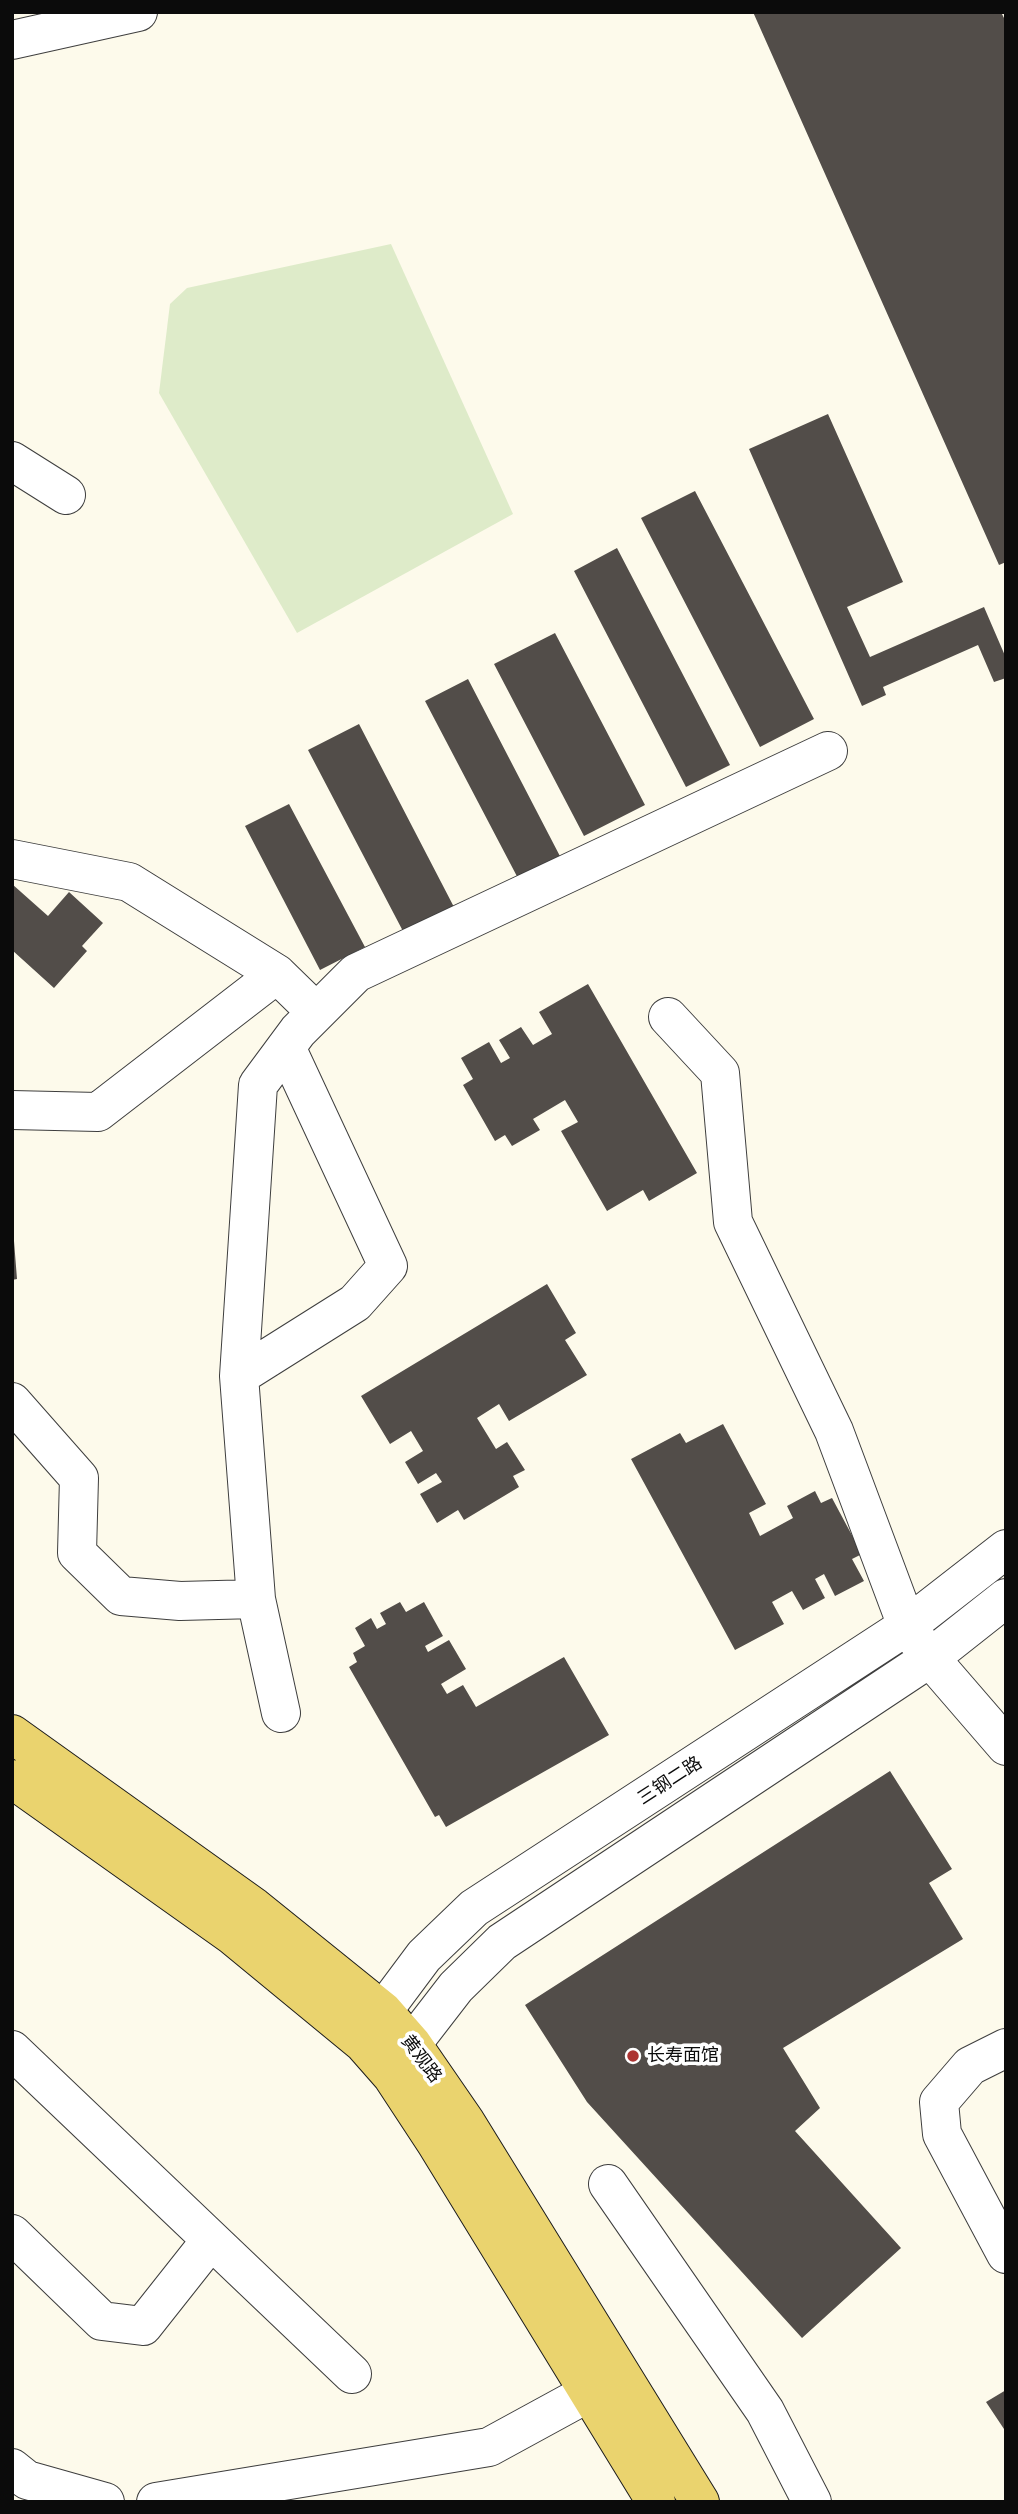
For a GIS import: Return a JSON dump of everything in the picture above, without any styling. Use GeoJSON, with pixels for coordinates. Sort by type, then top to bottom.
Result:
{"type":"FeatureCollection","features":[{"type":"Feature","properties":{"kind":"main road","name":"黄观路"},"geometry":{"type":"LineString","coordinates":[[12,1734],[254,1907],[373,2027],[391,2076],[436,2143],[656,2502]]}},
{"type":"Feature","properties":{"kind":"main road","name":"黄观路"},"geometry":{"type":"LineString","coordinates":[[12,1780],[233,1936],[373,2027],[412,2044],[465,2121],[700,2502]]}},
{"type":"Feature","properties":{"kind":"street"},"geometry":{"type":"LineString","coordinates":[[12,40],[138,12]]}},
{"type":"Feature","properties":{"kind":"street"},"geometry":{"type":"LineString","coordinates":[[12,461],[66,495]]}},
{"type":"Feature","properties":{"kind":"street"},"geometry":{"type":"LineString","coordinates":[[281,1713],[256,1599],[239,1376],[258,1086],[316,1012],[356,973],[828,751]]}},
{"type":"Feature","properties":{"kind":"street"},"geometry":{"type":"LineString","coordinates":[[12,859],[129,882],[277,974],[316,1012]]}},
{"type":"Feature","properties":{"kind":"street"},"geometry":{"type":"LineString","coordinates":[[12,1110],[98,1112],[277,974]]}},
{"type":"Feature","properties":{"kind":"street"},"geometry":{"type":"LineString","coordinates":[[668,1017],[720,1073],[733,1222],[834,1431],[907,1626],[930,1658],[1006,1746]]}},
{"type":"Feature","properties":{"kind":"street"},"geometry":{"type":"LineString","coordinates":[[239,1376],[355,1303],[388,1266],[286,1047]]}},
{"type":"Feature","properties":{"kind":"street"},"geometry":{"type":"LineString","coordinates":[[12,1402],[79,1479],[77,1553],[121,1596],[180,1601],[256,1599]]}},
{"type":"Feature","properties":{"kind":"street","name":"三钢二路"},"geometry":{"type":"LineString","coordinates":[[373,2027],[424,1956],[474,1908],[907,1626],[1006,1549]]}},
{"type":"Feature","properties":{"kind":"street"},"geometry":{"type":"LineString","coordinates":[[391,2076],[456,1987],[502,1942],[930,1658],[1006,1598]]}},
{"type":"Feature","properties":{"kind":"street"},"geometry":{"type":"LineString","coordinates":[[1006,2048],[970,2066],[939,2102],[942,2134],[1006,2254]]}},
{"type":"Feature","properties":{"kind":"street"},"geometry":{"type":"LineString","coordinates":[[12,2050],[352,2374]]}},
{"type":"Feature","properties":{"kind":"street"},"geometry":{"type":"LineString","coordinates":[[608,2183],[765,2411],[812,2502]]}},
{"type":"Feature","properties":{"kind":"street"},"geometry":{"type":"LineString","coordinates":[[12,2234],[102,2321],[143,2326],[211,2240]]}},
{"type":"Feature","properties":{"kind":"street"},"geometry":{"type":"LineString","coordinates":[[156,2502],[287,2491],[489,2447],[588,2393]]}},
{"type":"Feature","properties":{"kind":"street"},"geometry":{"type":"LineString","coordinates":[[12,2468],[39,2494],[105,2502]]}},
{"type":"Feature","properties":{"kind":"green space"},"geometry":{"type":"Polygon","coordinates":[[[391,244],[513,514],[297,633],[159,393],[170,304],[187,288],[391,244]]]}},
{"type":"Feature","properties":{"kind":"building"},"geometry":{"type":"Polygon","coordinates":[[[753,12],[1001,12],[1006,22],[1006,562],[999,565],[753,12]]]}},
{"type":"Feature","properties":{"kind":"building"},"geometry":{"type":"Polygon","coordinates":[[[828,414],[903,582],[847,607],[870,657],[984,607],[1006,658],[1006,678],[994,682],[978,645],[883,687],[886,695],[862,706],[749,449],[828,414]]]}},
{"type":"Feature","properties":{"kind":"building"},"geometry":{"type":"Polygon","coordinates":[[[695,491],[814,719],[760,747],[641,518],[695,491]]]}},
{"type":"Feature","properties":{"kind":"building"},"geometry":{"type":"Polygon","coordinates":[[[617,548],[730,765],[686,787],[574,571],[617,548]]]}},
{"type":"Feature","properties":{"kind":"building"},"geometry":{"type":"Polygon","coordinates":[[[555,633],[645,805],[584,836],[494,664],[555,633]]]}},
{"type":"Feature","properties":{"kind":"building"},"geometry":{"type":"Polygon","coordinates":[[[468,679],[563,862],[521,884],[425,701],[468,679]]]}},
{"type":"Feature","properties":{"kind":"building"},"geometry":{"type":"Polygon","coordinates":[[[359,724],[455,909],[405,935],[308,750],[359,724]]]}},
{"type":"Feature","properties":{"kind":"building"},"geometry":{"type":"Polygon","coordinates":[[[289,804],[365,947],[320,970],[245,826],[289,804]]]}},
{"type":"Feature","properties":{"kind":"building"},"geometry":{"type":"Polygon","coordinates":[[[12,884],[48,916],[69,892],[103,923],[82,946],[87,951],[54,988],[12,950],[12,884]]]}},
{"type":"Feature","properties":{"kind":"building"},"geometry":{"type":"Polygon","coordinates":[[[588,984],[697,1173],[649,1201],[643,1190],[607,1211],[561,1131],[578,1122],[565,1100],[533,1119],[540,1130],[512,1146],[505,1135],[495,1141],[463,1085],[473,1079],[461,1058],[489,1042],[501,1063],[510,1058],[499,1040],[521,1027],[533,1045],[552,1034],[539,1012],[588,984]]]}},
{"type":"Feature","properties":{"kind":"building"},"geometry":{"type":"Polygon","coordinates":[[[12,1241],[17,1279],[12,1280],[12,1241]]]}},
{"type":"Feature","properties":{"kind":"building"},"geometry":{"type":"Polygon","coordinates":[[[547,1284],[576,1333],[565,1340],[587,1375],[509,1421],[499,1404],[477,1418],[496,1449],[507,1442],[525,1470],[513,1476],[519,1487],[464,1520],[458,1510],[437,1523],[420,1494],[442,1482],[436,1473],[418,1484],[405,1462],[423,1451],[411,1431],[390,1444],[361,1396],[547,1284]]]}},
{"type":"Feature","properties":{"kind":"building"},"geometry":{"type":"Polygon","coordinates":[[[723,1424],[766,1504],[749,1513],[760,1536],[793,1518],[787,1506],[815,1491],[821,1503],[832,1498],[862,1554],[852,1559],[864,1581],[835,1596],[824,1574],[815,1579],[825,1598],[803,1610],[792,1591],[772,1602],[784,1624],[735,1650],[631,1459],[680,1433],[686,1443],[723,1424]]]}},
{"type":"Feature","properties":{"kind":"building"},"geometry":{"type":"Polygon","coordinates":[[[400,1602],[406,1612],[424,1602],[443,1636],[425,1646],[428,1652],[449,1640],[466,1669],[441,1684],[447,1694],[463,1685],[476,1707],[564,1657],[609,1735],[446,1827],[439,1815],[435,1817],[349,1667],[357,1662],[353,1653],[365,1646],[355,1628],[371,1618],[377,1629],[386,1624],[380,1613],[400,1602]]]}},
{"type":"Feature","properties":{"kind":"building"},"geometry":{"type":"Polygon","coordinates":[[[890,1771],[952,1869],[929,1883],[963,1939],[783,2048],[820,2108],[795,2131],[901,2248],[802,2338],[587,2102],[525,2005],[890,1771]]]}},
{"type":"Feature","properties":{"kind":"building"},"geometry":{"type":"Polygon","coordinates":[[[1006,2390],[1006,2432],[986,2402],[1006,2390]]]}},
{"type":"Feature","properties":{"kind":"place","name":"长寿面馆"},"geometry":{"type":"Point","coordinates":[633,2056]}}]}
